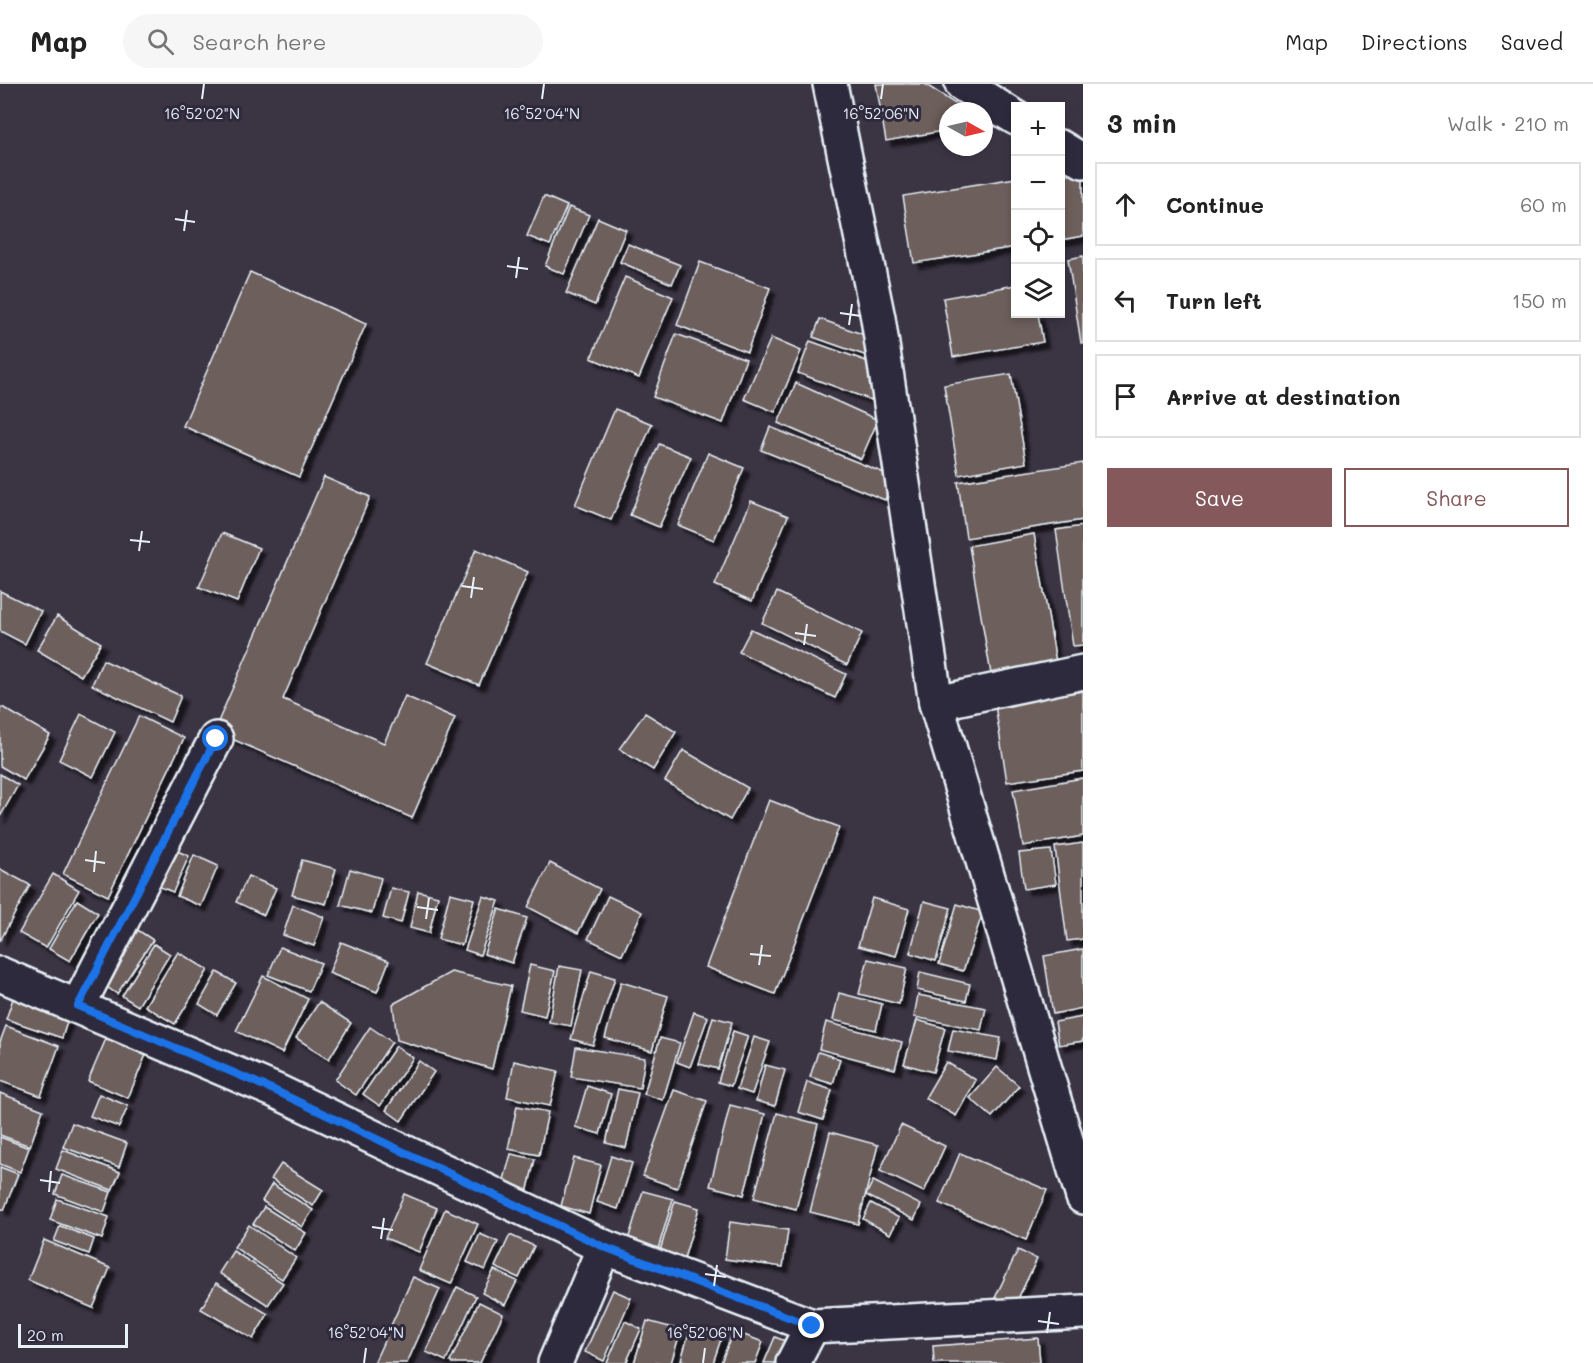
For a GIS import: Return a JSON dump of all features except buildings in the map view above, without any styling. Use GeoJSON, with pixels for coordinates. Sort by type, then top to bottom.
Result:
{"type":"FeatureCollection","features":[{"type":"Feature","properties":{"kind":"street"},"geometry":{"type":"LineString","coordinates":[[830,84],[878,318],[936,703],[1083,1197]]}},
{"type":"Feature","properties":{"kind":"street"},"geometry":{"type":"LineString","coordinates":[[962,84],[1011,115]]}},
{"type":"Feature","properties":{"kind":"street"},"geometry":{"type":"LineString","coordinates":[[1065,150],[1083,161]]}},
{"type":"Feature","properties":{"kind":"street"},"geometry":{"type":"LineString","coordinates":[[936,703],[1083,672]]}},
{"type":"Feature","properties":{"kind":"street"},"geometry":{"type":"LineString","coordinates":[[78,1006],[216,739]]}},
{"type":"Feature","properties":{"kind":"street"},"geometry":{"type":"LineString","coordinates":[[0,974],[276,1091],[604,1247],[812,1326],[1083,1312]]}},
{"type":"Feature","properties":{"kind":"street"},"geometry":{"type":"LineString","coordinates":[[555,1363],[604,1247]]}},
{"type":"Feature","properties":{"kind":"street"},"geometry":{"type":"LineString","coordinates":[[793,1363],[812,1326]]}},
{"type":"Feature","properties":{"kind":"route"},"geometry":{"type":"LineString","coordinates":[[216,739],[78,1006],[276,1091],[604,1247],[812,1326]]}}]}
